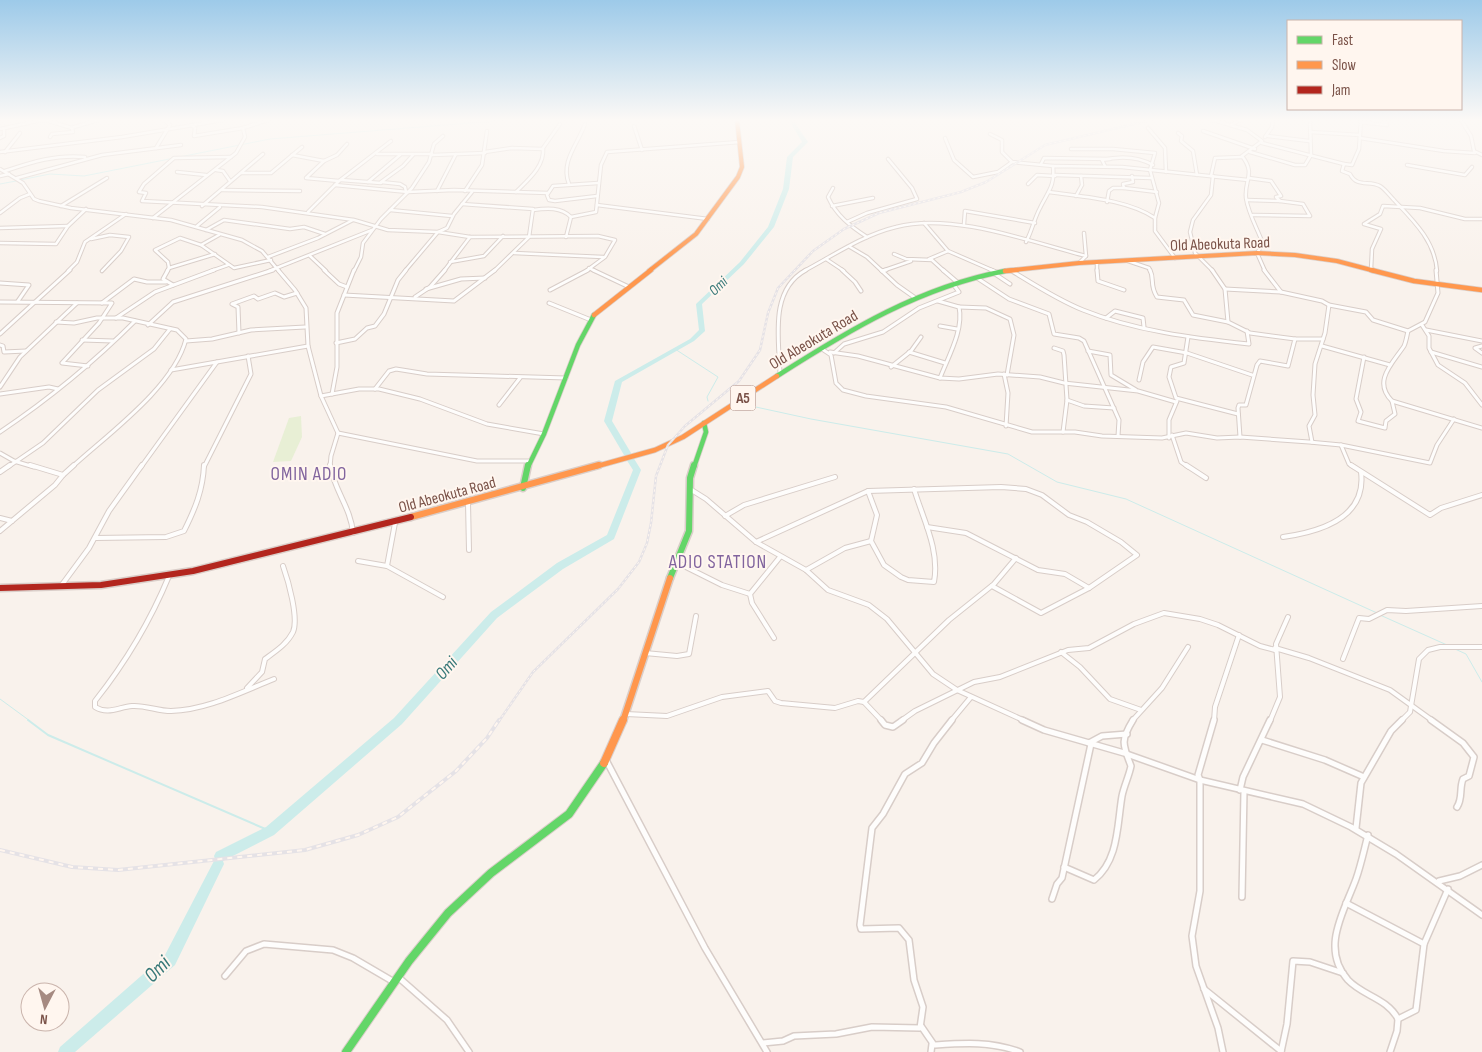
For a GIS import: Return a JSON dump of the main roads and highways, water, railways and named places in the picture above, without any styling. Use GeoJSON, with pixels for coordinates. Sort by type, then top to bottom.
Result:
{"type":"FeatureCollection","features":[{"type":"Feature","properties":{"kind":"main road"},"geometry":{"type":"LineString","coordinates":[[523,488],[529,461],[544,434],[591,320],[599,310],[696,234],[740,172],[740,169]]}},
{"type":"Feature","properties":{"kind":"main road","name":"Old Abeokuta Road"},"geometry":{"type":"LineString","coordinates":[[0,588],[101,585],[169,576],[353,533],[468,503],[668,445],[780,374],[825,351],[890,309],[914,297],[955,282],[995,273],[1079,263],[1257,253],[1295,255],[1371,270],[1437,286],[1482,290]]}},
{"type":"Feature","properties":{"kind":"main road"},"geometry":{"type":"LineString","coordinates":[[346,1052],[430,933],[474,887],[568,814],[606,760],[626,714],[664,588],[678,563],[689,531],[691,472],[706,432],[704,423]]}},
{"type":"Feature","properties":{"kind":"waterway"},"geometry":{"type":"LineString","coordinates":[[20,180],[50,174],[84,176],[119,169]]}},
{"type":"Feature","properties":{"kind":"waterway","name":"Omi"},"geometry":{"type":"LineString","coordinates":[[627,453],[608,421],[619,381],[692,340],[702,331],[699,304],[742,263],[771,227],[786,189],[788,169]]}},
{"type":"Feature","properties":{"kind":"waterway"},"geometry":{"type":"LineString","coordinates":[[0,184],[16,181]]}},
{"type":"Feature","properties":{"kind":"waterway"},"geometry":{"type":"LineString","coordinates":[[675,349],[718,377],[707,397],[708,401]]}},
{"type":"Feature","properties":{"kind":"waterway"},"geometry":{"type":"LineString","coordinates":[[742,404],[811,419],[1008,454],[1057,482],[1126,499],[1377,613]]}},
{"type":"Feature","properties":{"kind":"waterway","name":"Omi"},"geometry":{"type":"LineString","coordinates":[[220,856],[270,831],[398,721],[494,615],[560,566],[611,537],[637,470],[630,459]]}},
{"type":"Feature","properties":{"kind":"waterway"},"geometry":{"type":"LineString","coordinates":[[1380,615],[1447,645]]}},
{"type":"Feature","properties":{"kind":"waterway"},"geometry":{"type":"LineString","coordinates":[[1455,649],[1466,654],[1482,682]]}},
{"type":"Feature","properties":{"kind":"waterway"},"geometry":{"type":"LineString","coordinates":[[0,699],[30,721]]}},
{"type":"Feature","properties":{"kind":"waterway"},"geometry":{"type":"LineString","coordinates":[[28,720],[48,735],[270,831]]}},
{"type":"Feature","properties":{"kind":"waterway","name":"Omi"},"geometry":{"type":"LineString","coordinates":[[65,1052],[170,960],[218,864]]}},
{"type":"Feature","properties":{"kind":"railway"},"geometry":{"type":"LineString","coordinates":[[499,721],[533,672],[618,589],[639,562],[647,543],[651,523],[656,476],[668,445],[685,426],[739,381],[760,350],[768,313],[778,288],[813,251],[844,229],[879,213],[961,192],[986,182],[1007,169]]}},
{"type":"Feature","properties":{"kind":"railway"},"geometry":{"type":"LineString","coordinates":[[0,850],[72,867],[118,870],[305,850],[358,835],[398,817],[456,771],[487,738],[499,720]]}},
{"type":"Feature","properties":{"kind":"district","name":"OMIN ADIO"},"geometry":{"type":"Point","coordinates":[309,473]}},
{"type":"Feature","properties":{"kind":"district","name":"ADIO STATION"},"geometry":{"type":"Point","coordinates":[718,561]}}]}
